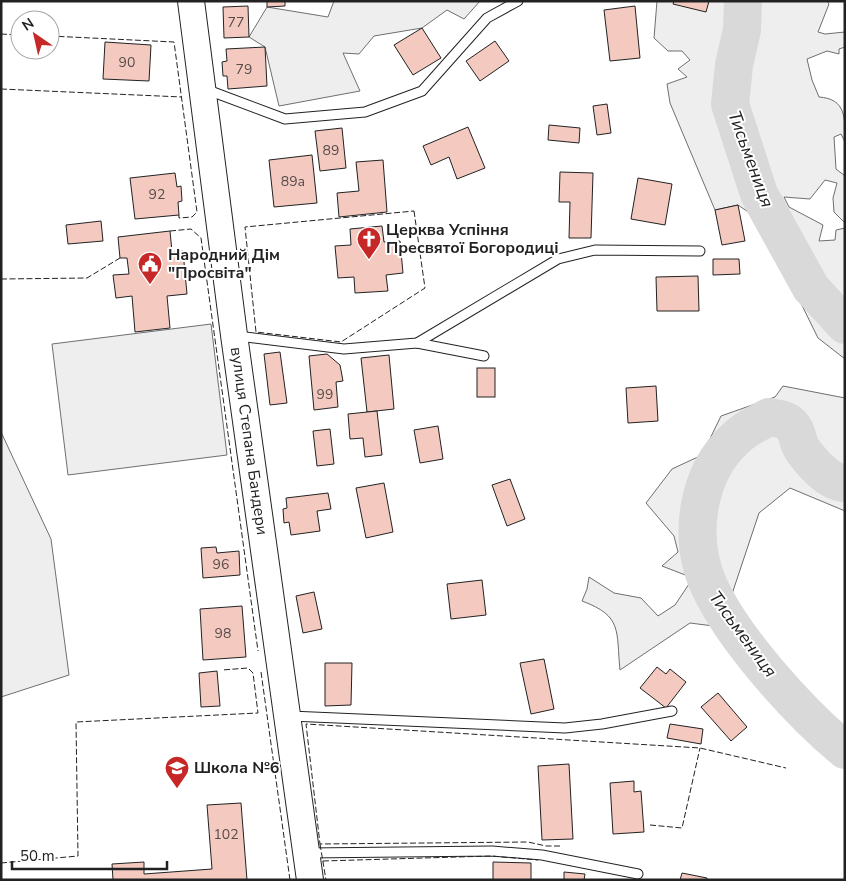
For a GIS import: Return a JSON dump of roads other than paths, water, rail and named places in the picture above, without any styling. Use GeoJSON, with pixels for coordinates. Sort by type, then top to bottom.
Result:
{"type":"FeatureCollection","features":[{"type":"Feature","properties":{"kind":"main road","name":"вулиця Степана Бандери"},"geometry":{"type":"LineString","coordinates":[[191,1],[234,335],[310,880]]}},
{"type":"Feature","properties":{"kind":"lane"},"geometry":{"type":"LineString","coordinates":[[203,89],[286,119],[366,112],[422,91],[487,18],[518,1]]}},
{"type":"Feature","properties":{"kind":"lane"},"geometry":{"type":"LineString","coordinates":[[417,343],[558,260],[595,250],[700,250]]}},
{"type":"Feature","properties":{"kind":"lane"},"geometry":{"type":"LineString","coordinates":[[234,335],[344,349],[417,343],[484,356]]}},
{"type":"Feature","properties":{"kind":"lane"},"geometry":{"type":"LineString","coordinates":[[288,716],[565,728],[602,724],[672,711]]}},
{"type":"Feature","properties":{"kind":"lane"},"geometry":{"type":"LineString","coordinates":[[306,853],[492,851],[542,855],[638,874]]}},
{"type":"Feature","properties":{"kind":"waterway","name":"Тисьмениця"},"geometry":{"type":"LineString","coordinates":[[743,1],[742,30],[734,65],[730,104],[759,194],[811,288],[845,325]]}},
{"type":"Feature","properties":{"kind":"waterway","name":"Тисьмениця"},"geometry":{"type":"LineString","coordinates":[[845,483],[833,480],[815,465],[800,446],[792,425],[781,419],[769,417],[737,437],[723,452],[712,469],[704,488],[698,528],[699,549],[703,569],[721,609],[770,675],[808,717],[845,750]]}},
{"type":"Feature","properties":{"kind":"place","name":"Церква Успіння Пресвятої Богородиці"},"geometry":{"type":"Point","coordinates":[369,260]}},
{"type":"Feature","properties":{"kind":"place","name":"Народний Дім \"Просвіта\""},"geometry":{"type":"Point","coordinates":[150,285]}},
{"type":"Feature","properties":{"kind":"place","name":"Школа №6"},"geometry":{"type":"Point","coordinates":[177,789]}}]}
